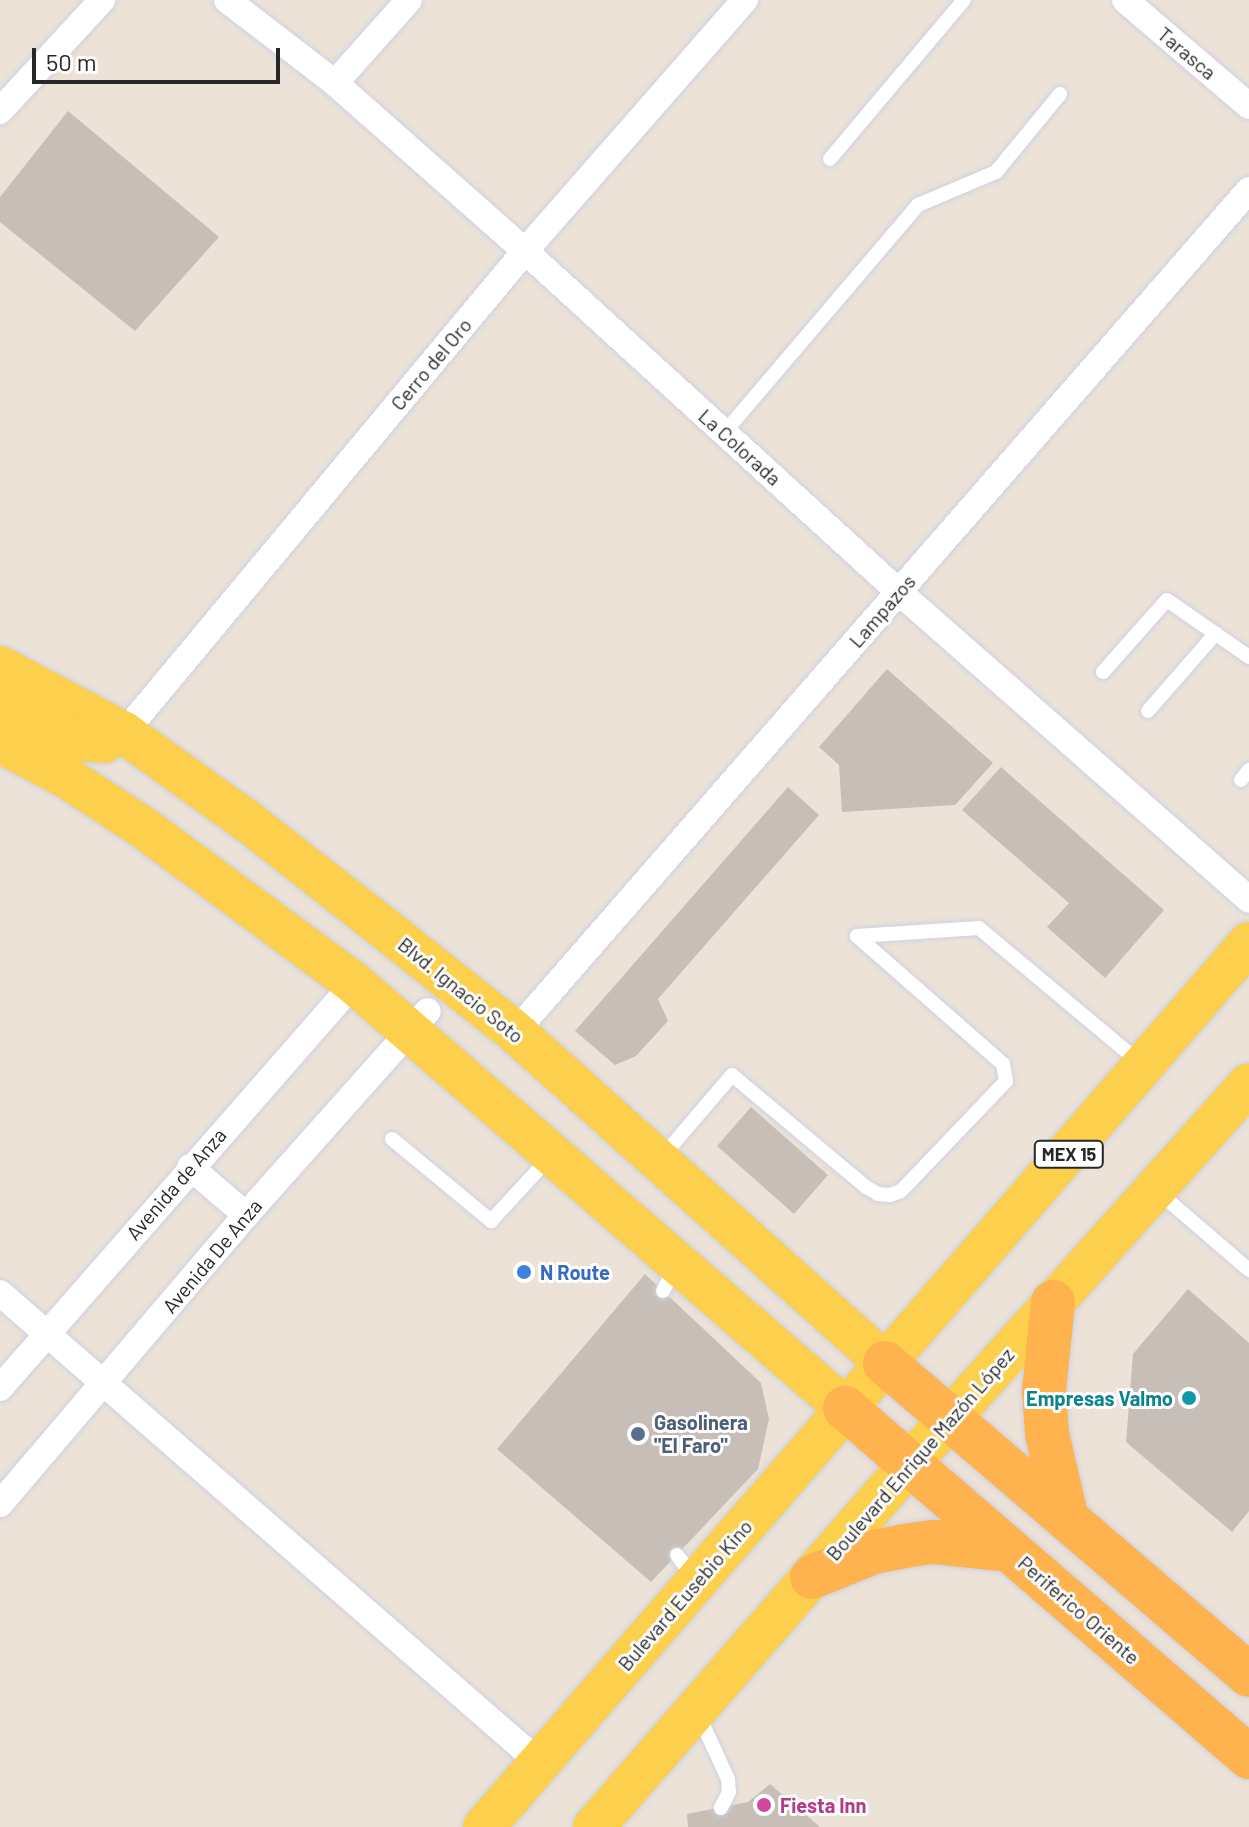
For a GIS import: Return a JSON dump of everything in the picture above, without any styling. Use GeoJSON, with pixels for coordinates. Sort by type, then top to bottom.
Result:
{"type":"FeatureCollection","features":[{"type":"Feature","properties":{"kind":"highway"},"geometry":{"type":"LineString","coordinates":[[1053,1302],[1044,1391],[1047,1434],[1067,1519]]}},
{"type":"Feature","properties":{"kind":"highway"},"geometry":{"type":"LineString","coordinates":[[885,1363],[1249,1675]]}},
{"type":"Feature","properties":{"kind":"highway","name":"Periferico Oriente"},"geometry":{"type":"LineString","coordinates":[[845,1408],[1249,1757]]}},
{"type":"Feature","properties":{"kind":"highway"},"geometry":{"type":"LineString","coordinates":[[812,1577],[874,1552],[904,1546],[934,1542],[1009,1550]]}},
{"type":"Feature","properties":{"kind":"main road","name":"Blvd. Ignacio Soto"},"geometry":{"type":"LineString","coordinates":[[0,667],[124,733],[247,821],[515,1032],[885,1363]]}},
{"type":"Feature","properties":{"kind":"main road"},"geometry":{"type":"LineString","coordinates":[[0,702],[79,740],[103,742],[124,733]]}},
{"type":"Feature","properties":{"kind":"main road"},"geometry":{"type":"LineString","coordinates":[[0,742],[69,779],[144,828],[354,983],[420,1021],[484,1055],[499,1050],[515,1032]]}},
{"type":"Feature","properties":{"kind":"main road","name":"MEX 15"},"geometry":{"type":"LineString","coordinates":[[885,1363],[1249,943]]}},
{"type":"Feature","properties":{"kind":"main road"},"geometry":{"type":"LineString","coordinates":[[420,1021],[670,1277],[845,1408]]}},
{"type":"Feature","properties":{"kind":"main road","name":"Boulevard Enrique Mazón López"},"geometry":{"type":"LineString","coordinates":[[594,1827],[910,1463],[1249,1084]]}},
{"type":"Feature","properties":{"kind":"main road","name":"Bulevard Eusebio Kino"},"geometry":{"type":"LineString","coordinates":[[484,1827],[540,1763],[687,1569],[885,1363]]}},
{"type":"Feature","properties":{"kind":"street"},"geometry":{"type":"LineString","coordinates":[[0,111],[102,0]]}},
{"type":"Feature","properties":{"kind":"street","name":"La Colorada"},"geometry":{"type":"LineString","coordinates":[[227,0],[335,83],[525,251],[899,592],[1249,899]]}},
{"type":"Feature","properties":{"kind":"street"},"geometry":{"type":"LineString","coordinates":[[335,83],[409,0]]}},
{"type":"Feature","properties":{"kind":"street","name":"Cerro del Oro"},"geometry":{"type":"LineString","coordinates":[[124,733],[525,251],[745,0]]}},
{"type":"Feature","properties":{"kind":"street","name":"Tarasca"},"geometry":{"type":"LineString","coordinates":[[1125,0],[1249,106]]}},
{"type":"Feature","properties":{"kind":"street","name":"Lampazos"},"geometry":{"type":"LineString","coordinates":[[515,1032],[1249,190]]}},
{"type":"Feature","properties":{"kind":"street","name":"Avenida de Anza"},"geometry":{"type":"LineString","coordinates":[[0,1388],[354,983]]}},
{"type":"Feature","properties":{"kind":"street","name":"Avenida De Anza"},"geometry":{"type":"LineString","coordinates":[[0,1504],[246,1215],[420,1021]]}},
{"type":"Feature","properties":{"kind":"street"},"geometry":{"type":"LineString","coordinates":[[190,1167],[246,1215]]}},
{"type":"Feature","properties":{"kind":"street"},"geometry":{"type":"LineString","coordinates":[[0,1293],[540,1763]]}},
{"type":"Feature","properties":{"kind":"lane"},"geometry":{"type":"LineString","coordinates":[[830,159],[964,0]]}},
{"type":"Feature","properties":{"kind":"lane"},"geometry":{"type":"LineString","coordinates":[[724,433],[918,205],[996,172],[1060,94]]}},
{"type":"Feature","properties":{"kind":"lane"},"geometry":{"type":"LineString","coordinates":[[1103,672],[1167,600],[1249,657]]}},
{"type":"Feature","properties":{"kind":"lane"},"geometry":{"type":"LineString","coordinates":[[1148,711],[1216,633]]}},
{"type":"Feature","properties":{"kind":"lane"},"geometry":{"type":"LineString","coordinates":[[659,1160],[732,1075],[866,1187],[878,1194],[890,1195],[901,1191],[1006,1081],[1003,1064],[857,936],[979,928],[1143,1066]]}},
{"type":"Feature","properties":{"kind":"lane"},"geometry":{"type":"LineString","coordinates":[[392,1139],[491,1221],[553,1154]]}},
{"type":"Feature","properties":{"kind":"lane"},"geometry":{"type":"LineString","coordinates":[[1156,1190],[1249,1270]]}},
{"type":"Feature","properties":{"kind":"lane"},"geometry":{"type":"LineString","coordinates":[[696,1711],[728,1779],[729,1792],[721,1808]]}},
{"type":"Feature","properties":{"kind":"building"},"geometry":{"type":"Polygon","coordinates":[[[68,111],[219,237],[135,331],[0,222],[0,197],[68,111]]]}},
{"type":"Feature","properties":{"kind":"building"},"geometry":{"type":"Polygon","coordinates":[[[887,669],[993,763],[955,805],[842,812],[839,765],[819,747],[887,669]]]}},
{"type":"Feature","properties":{"kind":"building"},"geometry":{"type":"Polygon","coordinates":[[[1001,767],[1164,910],[1105,978],[1047,927],[1069,903],[962,810],[1001,767]]]}},
{"type":"Feature","properties":{"kind":"building"},"geometry":{"type":"Polygon","coordinates":[[[788,787],[819,815],[658,999],[668,1021],[636,1056],[615,1065],[575,1031],[788,787]]]}},
{"type":"Feature","properties":{"kind":"building"},"geometry":{"type":"Polygon","coordinates":[[[751,1107],[828,1175],[794,1214],[717,1146],[751,1107]]]}},
{"type":"Feature","properties":{"kind":"building","name":"Gasolinera \"El Faro\""},"geometry":{"type":"Polygon","coordinates":[[[645,1274],[761,1383],[769,1419],[758,1469],[651,1582],[497,1449],[645,1274]]]}},
{"type":"Feature","properties":{"kind":"building","name":"Empresas Valmo"},"geometry":{"type":"Polygon","coordinates":[[[1188,1289],[1249,1343],[1249,1511],[1232,1532],[1126,1442],[1133,1354],[1188,1289]]]}},
{"type":"Feature","properties":{"kind":"building","name":"Fiesta Inn"},"geometry":{"type":"Polygon","coordinates":[[[770,1784],[820,1827],[688,1827],[687,1814],[748,1802],[770,1784]]]}},
{"type":"Feature","properties":{"kind":"place","name":"N Route"},"geometry":{"type":"Point","coordinates":[524,1272]}},
{"type":"Feature","properties":{"kind":"place","name":"Empresas Valmo"},"geometry":{"type":"Point","coordinates":[1189,1398]}},
{"type":"Feature","properties":{"kind":"place","name":"Gasolinera \"El Faro\""},"geometry":{"type":"Point","coordinates":[638,1434]}},
{"type":"Feature","properties":{"kind":"place","name":"Fiesta Inn"},"geometry":{"type":"Point","coordinates":[764,1805]}}]}
